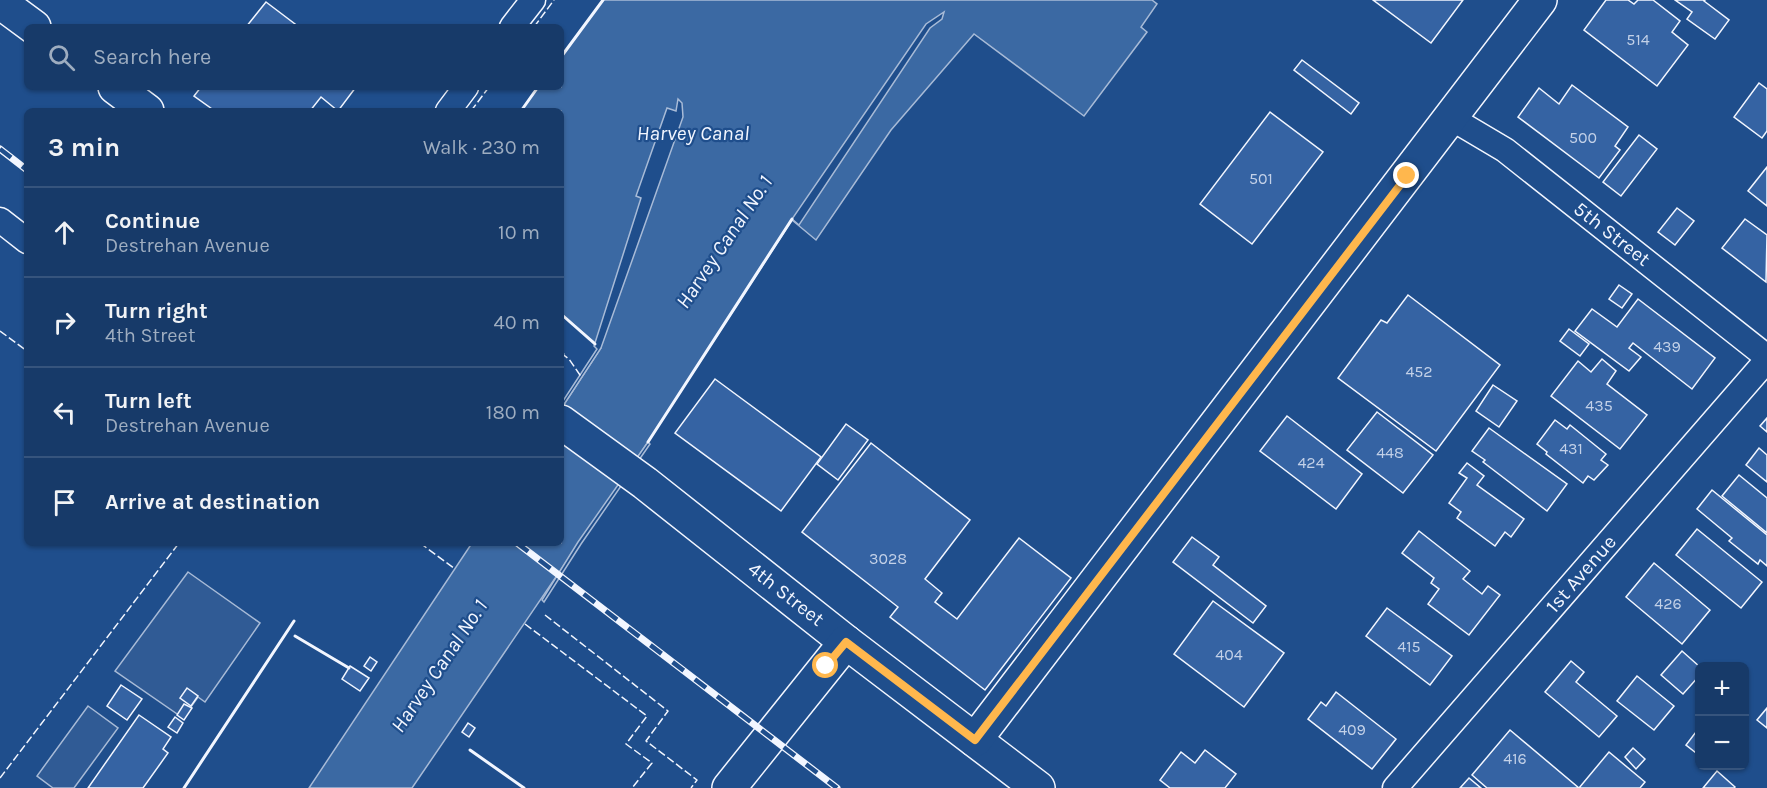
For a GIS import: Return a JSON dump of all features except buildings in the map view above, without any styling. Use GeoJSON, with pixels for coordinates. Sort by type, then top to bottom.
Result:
{"type":"FeatureCollection","features":[{"type":"Feature","properties":{"kind":"main road"},"geometry":{"type":"LineString","coordinates":[[975,740],[1540,0]]}},
{"type":"Feature","properties":{"kind":"main road"},"geometry":{"type":"LineString","coordinates":[[0,2],[30,24]]}},
{"type":"Feature","properties":{"kind":"main road"},"geometry":{"type":"LineString","coordinates":[[119,90],[143,108]]}},
{"type":"Feature","properties":{"kind":"main road","name":"4th Street"},"geometry":{"type":"LineString","coordinates":[[564,424],[645,483],[846,642],[1038,788]]}},
{"type":"Feature","properties":{"kind":"main road"},"geometry":{"type":"LineString","coordinates":[[729,788],[846,642]]}},
{"type":"Feature","properties":{"kind":"street"},"geometry":{"type":"LineString","coordinates":[[514,24],[533,0]]}},
{"type":"Feature","properties":{"kind":"street"},"geometry":{"type":"LineString","coordinates":[[450,108],[464,90]]}},
{"type":"Feature","properties":{"kind":"street","name":"5th Street"},"geometry":{"type":"LineString","coordinates":[[1451,118],[1505,150],[1767,358]]}},
{"type":"Feature","properties":{"kind":"street"},"geometry":{"type":"LineString","coordinates":[[0,220],[24,239]]}},
{"type":"Feature","properties":{"kind":"street","name":"1st Avenue"},"geometry":{"type":"LineString","coordinates":[[1395,788],[1767,358]]}},
{"type":"Feature","properties":{"kind":"shaded area"},"geometry":{"type":"Polygon","coordinates":[[[188,572],[260,623],[205,702],[198,697],[183,718],[115,671],[188,572]]]}},
{"type":"Feature","properties":{"kind":"shaded area"},"geometry":{"type":"Polygon","coordinates":[[[88,706],[118,728],[74,788],[53,788],[37,776],[88,706]]]}},
{"type":"Feature","properties":{"kind":"water","name":"Harvey Canal"},"geometry":{"type":"Polygon","coordinates":[[[603,0],[1152,0],[1157,4],[1141,27],[1147,32],[1084,116],[974,34],[891,130],[816,240],[792,220],[648,442],[412,788],[309,788],[470,546],[564,546],[564,404],[601,348],[564,317],[564,108],[523,108],[536,90],[564,90],[564,53],[603,0]]]}},
{"type":"Feature","properties":{"kind":"pier"},"geometry":{"type":"Polygon","coordinates":[[[944,12],[942,19],[930,28],[799,225],[792,219],[926,24],[944,12]]]}},
{"type":"Feature","properties":{"kind":"pier"},"geometry":{"type":"Polygon","coordinates":[[[678,99],[682,103],[683,117],[601,348],[564,404],[564,399],[597,349],[594,346],[641,198],[636,196],[667,108],[676,111],[678,99]]]}},
{"type":"Feature","properties":{"kind":"pier"},"geometry":{"type":"Polygon","coordinates":[[[648,442],[650,444],[544,602],[542,600],[578,542],[648,442]]]}},
{"type":"Feature","properties":{"kind":"railway"},"geometry":{"type":"LineString","coordinates":[[0,149],[24,168]]}},
{"type":"Feature","properties":{"kind":"railway"},"geometry":{"type":"LineString","coordinates":[[521,546],[837,788]]}},
{"type":"Feature","properties":{"kind":"fence"},"geometry":{"type":"LineString","coordinates":[[536,24],[554,0]]}},
{"type":"Feature","properties":{"kind":"fence"},"geometry":{"type":"LineString","coordinates":[[473,108],[487,90]]}},
{"type":"Feature","properties":{"kind":"fence"},"geometry":{"type":"LineString","coordinates":[[0,331],[24,349]]}},
{"type":"Feature","properties":{"kind":"fence"},"geometry":{"type":"LineString","coordinates":[[564,355],[582,378]]}},
{"type":"Feature","properties":{"kind":"fence"},"geometry":{"type":"LineString","coordinates":[[0,778],[177,546]]}},
{"type":"Feature","properties":{"kind":"fence"},"geometry":{"type":"LineString","coordinates":[[424,546],[455,569]]}},
{"type":"Feature","properties":{"kind":"fence"},"geometry":{"type":"LineString","coordinates":[[545,615],[668,711],[646,741],[697,780],[691,788]]}},
{"type":"Feature","properties":{"kind":"fence"},"geometry":{"type":"LineString","coordinates":[[525,624],[647,716],[626,744],[652,763],[632,788]]}},
{"type":"Feature","properties":{"kind":"wall"},"geometry":{"type":"LineString","coordinates":[[564,53],[603,0]]}},
{"type":"Feature","properties":{"kind":"wall"},"geometry":{"type":"LineString","coordinates":[[523,108],[536,90]]}},
{"type":"Feature","properties":{"kind":"wall"},"geometry":{"type":"LineString","coordinates":[[648,442],[792,219]]}},
{"type":"Feature","properties":{"kind":"wall"},"geometry":{"type":"LineString","coordinates":[[564,317],[595,344]]}},
{"type":"Feature","properties":{"kind":"wall"},"geometry":{"type":"LineString","coordinates":[[184,788],[294,621]]}},
{"type":"Feature","properties":{"kind":"wall"},"geometry":{"type":"LineString","coordinates":[[295,636],[349,668]]}},
{"type":"Feature","properties":{"kind":"wall"},"geometry":{"type":"LineString","coordinates":[[470,750],[524,788]]}},
{"type":"Feature","properties":{"kind":"route"},"geometry":{"type":"LineString","coordinates":[[826,666],[846,642],[975,740],[1407,176]]}},
{"type":"Feature","properties":{"kind":"water label","name":"Harvey Canal No. 1"},"geometry":{"type":"Point","coordinates":[724,242]}},
{"type":"Feature","properties":{"kind":"water label","name":"Harvey Canal No. 1"},"geometry":{"type":"Point","coordinates":[439,666]}}]}
